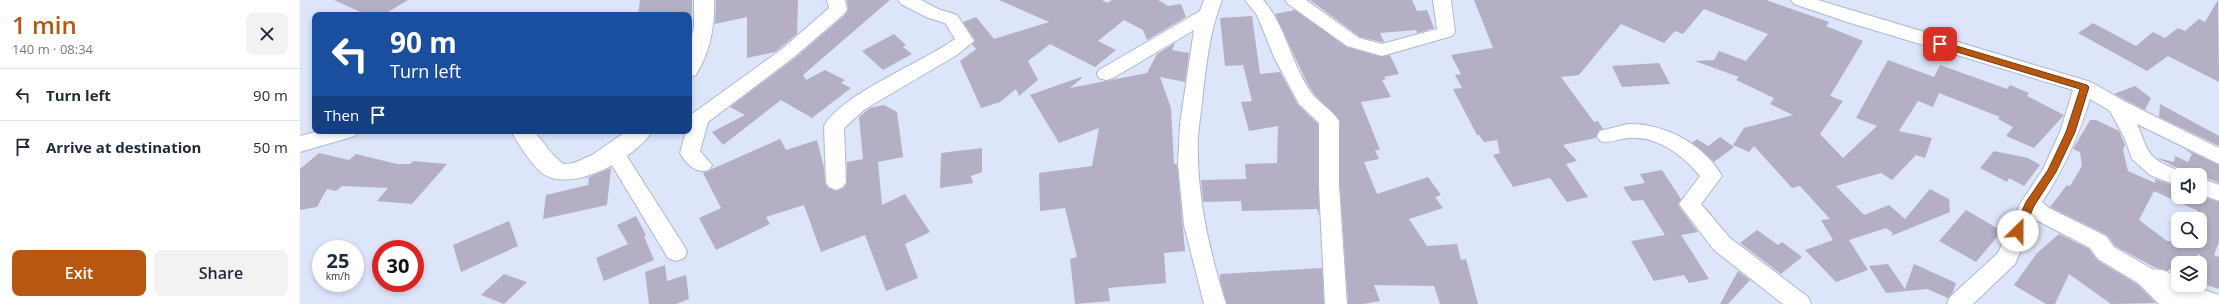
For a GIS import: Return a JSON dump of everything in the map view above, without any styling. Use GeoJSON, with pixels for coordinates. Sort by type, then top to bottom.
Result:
{"type":"FeatureCollection","features":[{"type":"Feature","properties":{"kind":"street"},"geometry":{"type":"LineString","coordinates":[[692,66],[695,61],[706,22],[704,0]]}},
{"type":"Feature","properties":{"kind":"street"},"geometry":{"type":"LineString","coordinates":[[702,165],[690,153],[699,119],[788,54],[838,10],[836,0]]}},
{"type":"Feature","properties":{"kind":"street"},"geometry":{"type":"LineString","coordinates":[[836,182],[834,126],[858,104],[965,41],[951,19],[932,13],[907,0]]}},
{"type":"Feature","properties":{"kind":"street"},"geometry":{"type":"LineString","coordinates":[[1254,0],[1265,13],[1283,58],[1306,99],[1329,121],[1329,186],[1336,304]]}},
{"type":"Feature","properties":{"kind":"street"},"geometry":{"type":"LineString","coordinates":[[1294,0],[1353,42],[1382,50],[1446,32],[1442,0]]}},
{"type":"Feature","properties":{"kind":"street"},"geometry":{"type":"LineString","coordinates":[[1800,0],[1853,18],[2084,87],[2117,106],[2219,157]]}},
{"type":"Feature","properties":{"kind":"street"},"geometry":{"type":"LineString","coordinates":[[1106,74],[1210,7]]}},
{"type":"Feature","properties":{"kind":"street"},"geometry":{"type":"LineString","coordinates":[[1210,7],[1197,57],[1188,143],[1193,212],[1201,259],[1215,304]]}},
{"type":"Feature","properties":{"kind":"street"},"geometry":{"type":"LineString","coordinates":[[1958,304],[2007,258],[2030,204],[2055,165],[2070,132],[2084,87]]}},
{"type":"Feature","properties":{"kind":"street"},"geometry":{"type":"LineString","coordinates":[[2117,106],[2135,139],[2139,154],[2157,170],[2171,175]]}},
{"type":"Feature","properties":{"kind":"street"},"geometry":{"type":"LineString","coordinates":[[1607,136],[1629,131],[1652,133],[1674,143],[1701,162],[1712,176],[1689,204],[1722,244],[1800,304]]}},
{"type":"Feature","properties":{"kind":"street"},"geometry":{"type":"LineString","coordinates":[[300,144],[336,134]]}},
{"type":"Feature","properties":{"kind":"street"},"geometry":{"type":"LineString","coordinates":[[524,134],[553,169],[568,174],[597,162],[629,143],[638,134]]}},
{"type":"Feature","properties":{"kind":"street"},"geometry":{"type":"LineString","coordinates":[[614,152],[676,252]]}},
{"type":"Feature","properties":{"kind":"street"},"geometry":{"type":"LineString","coordinates":[[2207,188],[2219,192]]}},
{"type":"Feature","properties":{"kind":"street"},"geometry":{"type":"LineString","coordinates":[[2030,204],[2042,214],[2098,242],[2186,294],[2219,304]]}},
{"type":"Feature","properties":{"kind":"street"},"geometry":{"type":"LineString","coordinates":[[2098,242],[2106,253],[2146,277],[2174,304]]}},
{"type":"Feature","properties":{"kind":"building"},"geometry":{"type":"Polygon","coordinates":[[[334,0],[408,0],[388,12],[360,12],[334,0]]]}},
{"type":"Feature","properties":{"kind":"building"},"geometry":{"type":"Polygon","coordinates":[[[640,0],[692,0],[692,12],[638,12],[640,0]]]}},
{"type":"Feature","properties":{"kind":"building"},"geometry":{"type":"Polygon","coordinates":[[[716,0],[798,0],[797,34],[775,52],[747,58],[747,17],[715,24],[716,0]]]}},
{"type":"Feature","properties":{"kind":"building"},"geometry":{"type":"Polygon","coordinates":[[[847,0],[890,0],[803,75],[806,80],[825,70],[845,80],[841,83],[851,88],[812,118],[781,100],[723,145],[712,132],[745,115],[730,107],[795,58],[845,15],[848,10],[847,0]]]}},
{"type":"Feature","properties":{"kind":"building"},"geometry":{"type":"Polygon","coordinates":[[[999,0],[1102,0],[1107,3],[1112,0],[1158,0],[1168,6],[1181,4],[1186,17],[1147,40],[1143,30],[1124,20],[1098,41],[1116,50],[1095,67],[1050,44],[1028,61],[1038,80],[1019,96],[1016,89],[1000,102],[981,108],[960,61],[976,49],[972,44],[975,40],[963,22],[976,17],[994,39],[1049,22],[999,0]]]}},
{"type":"Feature","properties":{"kind":"building"},"geometry":{"type":"Polygon","coordinates":[[[1310,0],[1412,0],[1417,11],[1427,10],[1434,28],[1417,33],[1416,30],[1380,33],[1384,42],[1382,42],[1360,37],[1310,0]]]}},
{"type":"Feature","properties":{"kind":"building"},"geometry":{"type":"Polygon","coordinates":[[[1474,0],[1766,0],[1829,22],[1826,26],[1863,41],[1830,96],[1843,101],[1820,134],[1843,158],[1877,126],[1856,118],[1888,60],[1934,77],[1940,65],[2007,89],[2010,85],[2029,93],[2027,96],[2064,115],[2034,148],[2006,136],[2013,127],[1998,119],[2000,117],[1939,93],[1933,107],[1918,101],[1899,131],[1932,138],[1925,158],[1916,155],[1892,180],[1881,173],[1836,186],[1864,215],[1889,205],[1905,219],[1930,189],[1949,199],[1950,212],[1891,236],[1893,233],[1886,228],[1849,240],[1868,270],[1836,282],[1805,250],[1833,240],[1821,220],[1830,219],[1800,186],[1792,188],[1754,146],[1749,152],[1733,145],[1744,128],[1793,115],[1770,104],[1774,98],[1736,80],[1739,77],[1695,61],[1714,60],[1719,51],[1746,61],[1768,34],[1704,9],[1683,34],[1675,31],[1664,43],[1621,24],[1579,75],[1561,77],[1594,122],[1598,121],[1603,129],[1599,130],[1596,138],[1563,145],[1577,161],[1566,164],[1588,197],[1567,202],[1550,178],[1513,187],[1493,155],[1500,153],[1497,140],[1484,142],[1479,135],[1477,135],[1453,89],[1462,88],[1455,75],[1461,74],[1451,55],[1493,48],[1474,0]]]}},
{"type":"Feature","properties":{"kind":"building"},"geometry":{"type":"Polygon","coordinates":[[[2218,0],[2219,82],[2168,56],[2147,71],[2078,33],[2093,23],[2136,46],[2153,32],[2165,38],[2178,28],[2185,31],[2199,19],[2205,22],[2218,0]]]}},
{"type":"Feature","properties":{"kind":"building"},"geometry":{"type":"Polygon","coordinates":[[[1295,10],[1347,47],[1382,57],[1390,55],[1399,74],[1384,77],[1386,79],[1382,80],[1391,97],[1361,102],[1380,150],[1375,150],[1379,159],[1364,162],[1377,194],[1428,177],[1441,195],[1435,197],[1443,208],[1409,219],[1427,246],[1457,244],[1461,260],[1466,259],[1478,304],[1440,304],[1434,286],[1374,285],[1380,301],[1363,304],[1348,304],[1340,186],[1340,121],[1314,94],[1307,83],[1275,14],[1295,10]]]}},
{"type":"Feature","properties":{"kind":"building"},"geometry":{"type":"Polygon","coordinates":[[[1252,16],[1260,74],[1280,72],[1298,105],[1318,124],[1319,215],[1317,209],[1242,211],[1241,201],[1203,202],[1201,180],[1246,179],[1245,164],[1277,163],[1278,126],[1249,131],[1241,102],[1252,101],[1243,65],[1225,66],[1220,18],[1252,16]]]}},
{"type":"Feature","properties":{"kind":"building"},"geometry":{"type":"Polygon","coordinates":[[[894,34],[906,45],[903,47],[912,54],[883,70],[862,51],[894,34]]]}},
{"type":"Feature","properties":{"kind":"building"},"geometry":{"type":"Polygon","coordinates":[[[1175,43],[1172,50],[1189,53],[1185,82],[1160,77],[1171,108],[1174,164],[1177,164],[1185,251],[1164,253],[1166,283],[1108,288],[1110,301],[1075,304],[1070,259],[1077,257],[1065,208],[1040,211],[1039,173],[1092,166],[1099,128],[1059,143],[1030,95],[1081,77],[1082,78],[1070,88],[1147,73],[1157,54],[1175,43]]]}},
{"type":"Feature","properties":{"kind":"building"},"geometry":{"type":"Polygon","coordinates":[[[1659,63],[1670,84],[1622,87],[1612,66],[1659,63]]]}},
{"type":"Feature","properties":{"kind":"building"},"geometry":{"type":"Polygon","coordinates":[[[2135,86],[2151,98],[2145,110],[2114,94],[2135,86]]]}},
{"type":"Feature","properties":{"kind":"building"},"geometry":{"type":"Polygon","coordinates":[[[2160,104],[2219,136],[2219,146],[2159,117],[2160,104]]]}},
{"type":"Feature","properties":{"kind":"building"},"geometry":{"type":"Polygon","coordinates":[[[884,105],[897,112],[903,157],[878,162],[882,205],[905,194],[930,232],[905,244],[918,278],[886,291],[865,235],[821,252],[804,205],[766,217],[770,224],[716,250],[699,218],[721,208],[703,173],[780,139],[786,150],[817,140],[824,168],[825,183],[828,188],[837,191],[844,188],[847,183],[847,162],[863,159],[859,117],[870,108],[884,105]]]}},
{"type":"Feature","properties":{"kind":"building"},"geometry":{"type":"Polygon","coordinates":[[[2090,120],[2096,120],[2119,131],[2125,145],[2123,150],[2128,171],[2155,183],[2155,179],[2171,185],[2171,199],[2154,191],[2139,220],[2167,241],[2171,241],[2171,248],[2207,248],[2207,212],[2198,212],[2183,204],[2207,204],[2207,198],[2219,202],[2219,242],[2214,255],[2219,257],[2219,289],[2207,285],[2207,256],[2200,256],[2200,254],[2196,256],[2171,256],[2171,269],[2167,271],[2156,268],[2115,246],[2107,235],[2050,207],[2067,185],[2070,186],[2082,166],[2080,152],[2073,149],[2090,120]]]}},
{"type":"Feature","properties":{"kind":"building"},"geometry":{"type":"Polygon","coordinates":[[[1720,137],[1734,147],[1714,162],[1692,143],[1697,139],[1708,146],[1720,137]]]}},
{"type":"Feature","properties":{"kind":"building"},"geometry":{"type":"Polygon","coordinates":[[[982,148],[982,172],[971,176],[973,183],[940,188],[941,153],[982,148]]]}},
{"type":"Feature","properties":{"kind":"building"},"geometry":{"type":"Polygon","coordinates":[[[2185,149],[2219,165],[2219,183],[2207,178],[2207,168],[2178,168],[2157,158],[2174,162],[2175,156],[2188,162],[2192,154],[2185,149]]]}},
{"type":"Feature","properties":{"kind":"building"},"geometry":{"type":"Polygon","coordinates":[[[1994,151],[2028,158],[2040,165],[2024,186],[2009,178],[2007,182],[1980,168],[1994,151]]]}},
{"type":"Feature","properties":{"kind":"building"},"geometry":{"type":"Polygon","coordinates":[[[319,153],[349,160],[356,154],[397,164],[410,164],[413,161],[447,164],[412,204],[377,201],[388,188],[342,186],[336,191],[327,189],[317,207],[300,210],[300,169],[319,153]]]}},
{"type":"Feature","properties":{"kind":"building"},"geometry":{"type":"Polygon","coordinates":[[[611,168],[607,205],[543,219],[546,195],[588,185],[589,177],[611,168]]]}},
{"type":"Feature","properties":{"kind":"building"},"geometry":{"type":"Polygon","coordinates":[[[1662,170],[1681,199],[1678,205],[1698,232],[1681,235],[1709,279],[1689,283],[1684,275],[1654,281],[1631,241],[1665,235],[1643,200],[1632,201],[1623,187],[1645,183],[1640,174],[1662,170]]]}},
{"type":"Feature","properties":{"kind":"building"},"geometry":{"type":"Polygon","coordinates":[[[1966,210],[2002,231],[1976,262],[1939,241],[1966,210]]]}},
{"type":"Feature","properties":{"kind":"building"},"geometry":{"type":"Polygon","coordinates":[[[636,216],[646,235],[644,236],[654,260],[604,281],[596,258],[628,244],[617,225],[636,216]]]}},
{"type":"Feature","properties":{"kind":"building"},"geometry":{"type":"Polygon","coordinates":[[[509,221],[518,246],[461,272],[453,245],[509,221]]]}},
{"type":"Feature","properties":{"kind":"building"},"geometry":{"type":"Polygon","coordinates":[[[1757,230],[1778,245],[1782,242],[1802,257],[1781,274],[1740,243],[1757,230]]]}},
{"type":"Feature","properties":{"kind":"building"},"geometry":{"type":"Polygon","coordinates":[[[2059,234],[2089,249],[2097,260],[2137,284],[2156,303],[2111,304],[2069,274],[2055,304],[2046,304],[2014,285],[2037,253],[2059,234]]]}},
{"type":"Feature","properties":{"kind":"building"},"geometry":{"type":"Polygon","coordinates":[[[1888,264],[1905,289],[1914,264],[1956,283],[1953,292],[1948,298],[1927,289],[1886,293],[1869,266],[1888,264]]]}},
{"type":"Feature","properties":{"kind":"building"},"geometry":{"type":"Polygon","coordinates":[[[665,265],[667,281],[686,275],[689,299],[676,304],[649,304],[645,272],[665,265]]]}},
{"type":"Feature","properties":{"kind":"building"},"geometry":{"type":"Polygon","coordinates":[[[1322,268],[1324,304],[1227,304],[1220,280],[1220,274],[1322,268]]]}},
{"type":"Feature","properties":{"kind":"building"},"geometry":{"type":"Polygon","coordinates":[[[1738,271],[1750,280],[1728,304],[1720,304],[1738,271]]]}},
{"type":"Feature","properties":{"kind":"building"},"geometry":{"type":"Polygon","coordinates":[[[504,274],[527,282],[504,304],[481,295],[504,274]]]}},
{"type":"Feature","properties":{"kind":"route"},"geometry":{"type":"LineString","coordinates":[[1940,44],[2084,87],[2070,132],[2052,172],[2030,204],[2018,231]]}}]}
